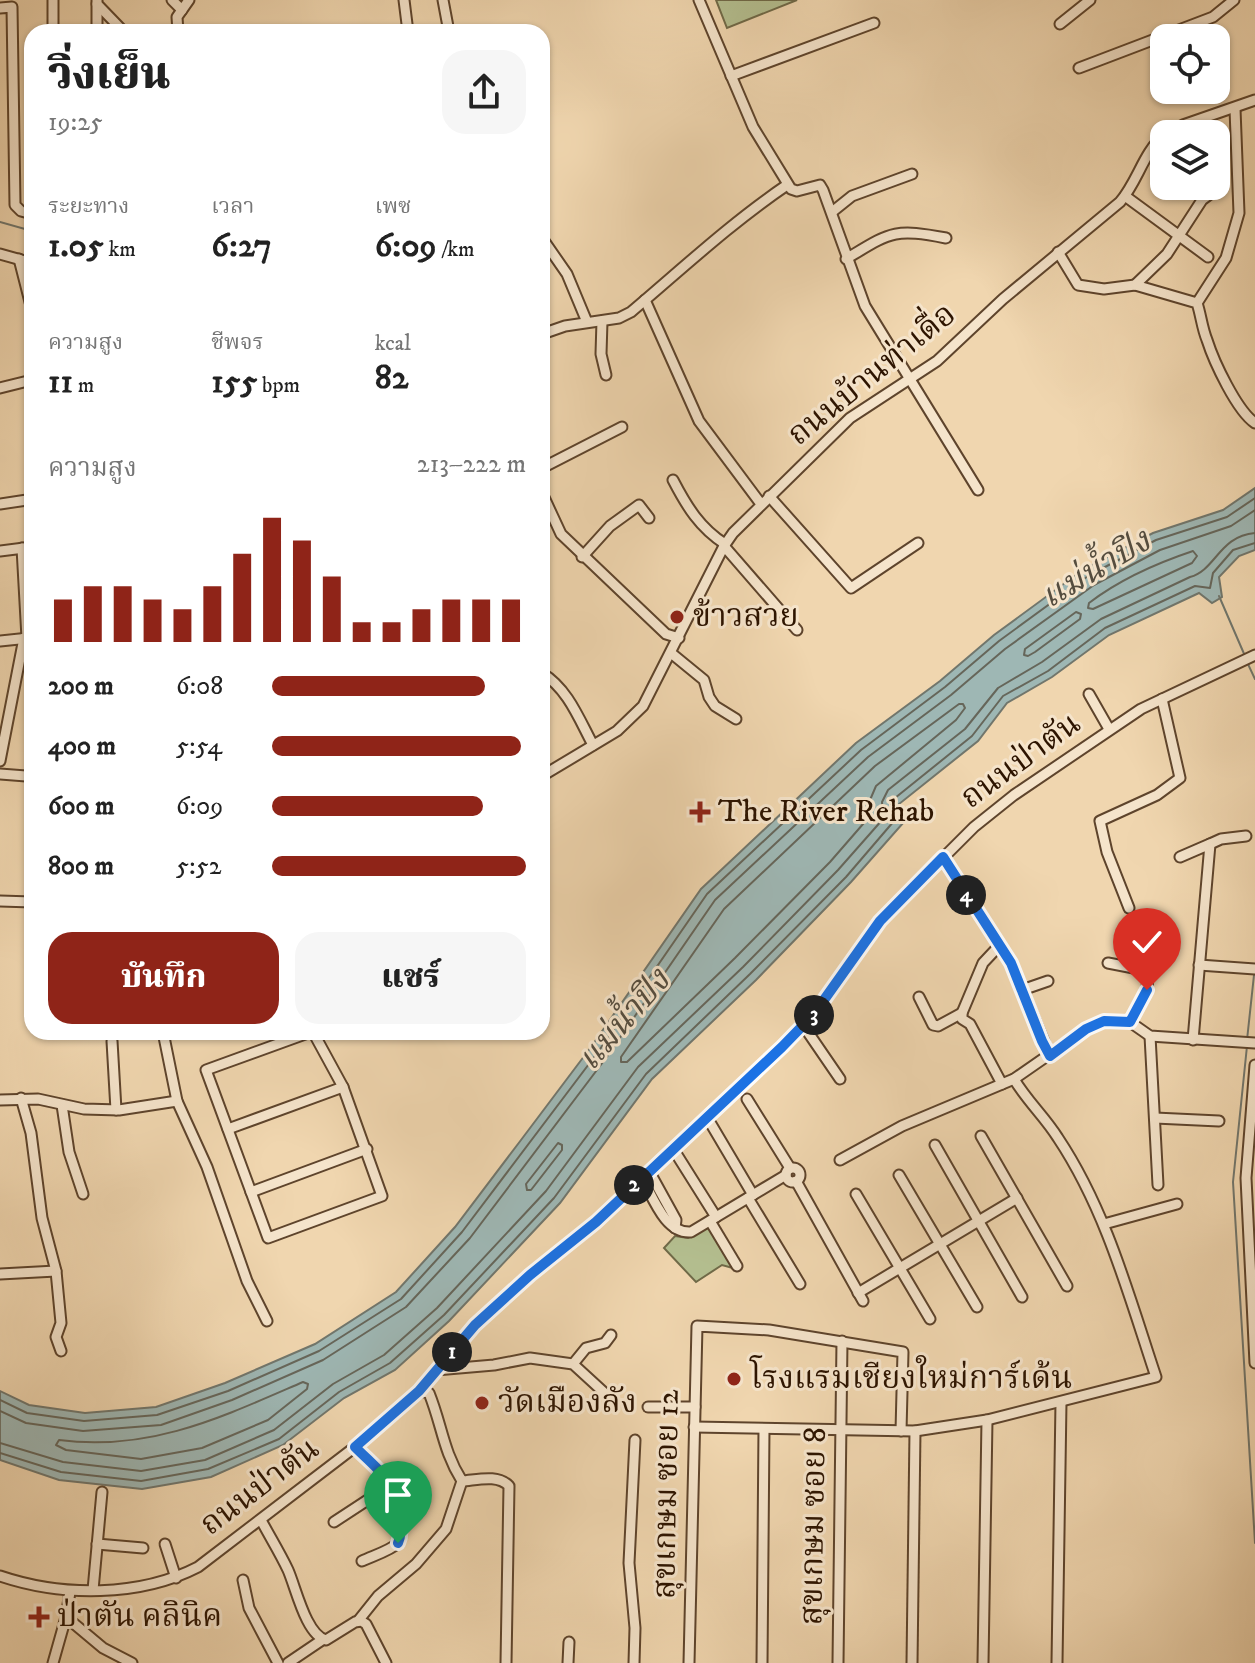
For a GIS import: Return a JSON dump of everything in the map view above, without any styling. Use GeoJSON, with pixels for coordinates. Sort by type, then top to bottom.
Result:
{"type":"FeatureCollection","features":[{"type":"Feature","properties":{"kind":"street"},"geometry":{"type":"LineString","coordinates":[[53,0],[53,24]]}},
{"type":"Feature","properties":{"kind":"street"},"geometry":{"type":"LineString","coordinates":[[172,0],[182,10]]}},
{"type":"Feature","properties":{"kind":"street"},"geometry":{"type":"LineString","coordinates":[[177,24],[177,17],[189,0]]}},
{"type":"Feature","properties":{"kind":"street"},"geometry":{"type":"LineString","coordinates":[[404,0],[407,24]]}},
{"type":"Feature","properties":{"kind":"street"},"geometry":{"type":"LineString","coordinates":[[443,0],[448,24]]}},
{"type":"Feature","properties":{"kind":"street"},"geometry":{"type":"LineString","coordinates":[[699,0],[753,127],[787,185],[797,191],[820,185],[865,306],[978,490]]}},
{"type":"Feature","properties":{"kind":"street"},"geometry":{"type":"LineString","coordinates":[[1060,24],[1090,0]]}},
{"type":"Feature","properties":{"kind":"street"},"geometry":{"type":"LineString","coordinates":[[1079,68],[1213,17],[1234,0]]}},
{"type":"Feature","properties":{"kind":"street"},"geometry":{"type":"LineString","coordinates":[[97,2],[97,24]]}},
{"type":"Feature","properties":{"kind":"street"},"geometry":{"type":"LineString","coordinates":[[97,2],[117,24]]}},
{"type":"Feature","properties":{"kind":"street"},"geometry":{"type":"LineString","coordinates":[[0,8],[12,7],[15,205],[24,212]]}},
{"type":"Feature","properties":{"kind":"street"},"geometry":{"type":"LineString","coordinates":[[731,76],[874,23]]}},
{"type":"Feature","properties":{"kind":"street","name":"ถนนบ้านท่าเดื่อ"},"geometry":{"type":"LineString","coordinates":[[1199,120],[1255,100]]}},
{"type":"Feature","properties":{"kind":"street"},"geometry":{"type":"LineString","coordinates":[[1235,109],[1239,213],[1226,258],[1197,303],[1219,368],[1254,423]]}},
{"type":"Feature","properties":{"kind":"street","name":"ถนนบ้านท่าเดื่อ"},"geometry":{"type":"LineString","coordinates":[[550,771],[632,719],[643,706],[724,545],[761,504],[850,418],[937,361],[1058,252],[1094,225],[1125,196],[1150,150]]}},
{"type":"Feature","properties":{"kind":"street"},"geometry":{"type":"LineString","coordinates":[[832,212],[852,196],[912,174]]}},
{"type":"Feature","properties":{"kind":"street"},"geometry":{"type":"LineString","coordinates":[[550,332],[619,318],[645,300],[701,249],[787,185]]}},
{"type":"Feature","properties":{"kind":"street"},"geometry":{"type":"LineString","coordinates":[[1125,196],[1208,257]]}},
{"type":"Feature","properties":{"kind":"street"},"geometry":{"type":"LineString","coordinates":[[1135,285],[1167,254],[1202,200]]}},
{"type":"Feature","properties":{"kind":"street"},"geometry":{"type":"LineString","coordinates":[[846,259],[889,234],[913,231],[946,238]]}},
{"type":"Feature","properties":{"kind":"street"},"geometry":{"type":"LineString","coordinates":[[550,250],[567,274],[587,322]]}},
{"type":"Feature","properties":{"kind":"street"},"geometry":{"type":"LineString","coordinates":[[1058,252],[1078,285],[1104,289],[1135,285],[1197,303]]}},
{"type":"Feature","properties":{"kind":"street"},"geometry":{"type":"LineString","coordinates":[[0,254],[24,261]]}},
{"type":"Feature","properties":{"kind":"street"},"geometry":{"type":"LineString","coordinates":[[19,259],[24,279]]}},
{"type":"Feature","properties":{"kind":"street"},"geometry":{"type":"LineString","coordinates":[[645,300],[699,421],[761,504]]}},
{"type":"Feature","properties":{"kind":"street"},"geometry":{"type":"LineString","coordinates":[[602,321],[601,354],[606,375]]}},
{"type":"Feature","properties":{"kind":"street"},"geometry":{"type":"LineString","coordinates":[[0,388],[24,382]]}},
{"type":"Feature","properties":{"kind":"street"},"geometry":{"type":"LineString","coordinates":[[550,464],[622,427]]}},
{"type":"Feature","properties":{"kind":"street"},"geometry":{"type":"LineString","coordinates":[[673,480],[686,505],[707,532],[724,545],[797,630]]}},
{"type":"Feature","properties":{"kind":"street"},"geometry":{"type":"LineString","coordinates":[[769,496],[851,588],[918,543]]}},
{"type":"Feature","properties":{"kind":"street"},"geometry":{"type":"LineString","coordinates":[[0,504],[24,500]]}},
{"type":"Feature","properties":{"kind":"street"},"geometry":{"type":"LineString","coordinates":[[582,557],[610,526],[639,505],[649,518]]}},
{"type":"Feature","properties":{"kind":"street"},"geometry":{"type":"LineString","coordinates":[[550,510],[561,534],[582,557],[666,634],[679,638]]}},
{"type":"Feature","properties":{"kind":"street"},"geometry":{"type":"LineString","coordinates":[[0,551],[24,548]]}},
{"type":"Feature","properties":{"kind":"street"},"geometry":{"type":"LineString","coordinates":[[0,641],[24,638]]}},
{"type":"Feature","properties":{"kind":"street"},"geometry":{"type":"LineString","coordinates":[[671,653],[704,680],[715,706],[736,719]]}},
{"type":"Feature","properties":{"kind":"street"},"geometry":{"type":"LineString","coordinates":[[0,761],[24,656]]}},
{"type":"Feature","properties":{"kind":"street","name":"ถนนป่าตัน"},"geometry":{"type":"LineString","coordinates":[[0,1576],[70,1592],[151,1584],[176,1578],[198,1567],[355,1447],[419,1391],[475,1325],[530,1275],[596,1222],[803,1025],[880,921],[974,827],[1109,729],[1162,699],[1254,659]]}},
{"type":"Feature","properties":{"kind":"street"},"geometry":{"type":"LineString","coordinates":[[550,678],[565,694],[593,745]]}},
{"type":"Feature","properties":{"kind":"street"},"geometry":{"type":"LineString","coordinates":[[1089,694],[1109,729]]}},
{"type":"Feature","properties":{"kind":"street"},"geometry":{"type":"LineString","coordinates":[[1129,908],[1107,852],[1100,821],[1157,795],[1180,778],[1162,699]]}},
{"type":"Feature","properties":{"kind":"street"},"geometry":{"type":"LineString","coordinates":[[0,774],[24,776]]}},
{"type":"Feature","properties":{"kind":"street"},"geometry":{"type":"LineString","coordinates":[[1180,857],[1221,839],[1246,836]]}},
{"type":"Feature","properties":{"kind":"street"},"geometry":{"type":"LineString","coordinates":[[1193,1040],[1210,844]]}},
{"type":"Feature","properties":{"kind":"street"},"geometry":{"type":"LineString","coordinates":[[943,857],[1011,963],[1050,1056]]}},
{"type":"Feature","properties":{"kind":"street"},"geometry":{"type":"LineString","coordinates":[[0,901],[24,902]]}},
{"type":"Feature","properties":{"kind":"street"},"geometry":{"type":"LineString","coordinates":[[1130,1022],[1149,982],[1142,955],[1131,935]]}},
{"type":"Feature","properties":{"kind":"street"},"geometry":{"type":"LineString","coordinates":[[998,947],[983,963],[962,1019],[970,1024],[1002,1084]]}},
{"type":"Feature","properties":{"kind":"street"},"geometry":{"type":"LineString","coordinates":[[1108,963],[1144,970]]}},
{"type":"Feature","properties":{"kind":"street"},"geometry":{"type":"LineString","coordinates":[[1199,965],[1250,968]]}},
{"type":"Feature","properties":{"kind":"street"},"geometry":{"type":"LineString","coordinates":[[1022,990],[1048,981]]}},
{"type":"Feature","properties":{"kind":"street"},"geometry":{"type":"LineString","coordinates":[[919,997],[933,1025],[938,1026],[962,1013]]}},
{"type":"Feature","properties":{"kind":"street"},"geometry":{"type":"LineString","coordinates":[[840,1160],[902,1126],[1014,1079],[1086,1029],[1104,1021],[1130,1022],[1150,1036],[1255,1043]]}},
{"type":"Feature","properties":{"kind":"street"},"geometry":{"type":"LineString","coordinates":[[803,1025],[840,1079]]}},
{"type":"Feature","properties":{"kind":"street"},"geometry":{"type":"LineString","coordinates":[[1150,1036],[1158,1185]]}},
{"type":"Feature","properties":{"kind":"street"},"geometry":{"type":"LineString","coordinates":[[165,1040],[177,1101],[207,1167],[241,1263],[267,1321]]}},
{"type":"Feature","properties":{"kind":"street"},"geometry":{"type":"LineString","coordinates":[[290,1040],[206,1070],[268,1238],[382,1196],[343,1087],[317,1040]]}},
{"type":"Feature","properties":{"kind":"street"},"geometry":{"type":"LineString","coordinates":[[112,1041],[116,1110]]}},
{"type":"Feature","properties":{"kind":"street"},"geometry":{"type":"LineString","coordinates":[[1255,1065],[1246,1178],[1255,1363]]}},
{"type":"Feature","properties":{"kind":"street"},"geometry":{"type":"LineString","coordinates":[[694,1427],[915,1431],[987,1420],[1156,1377],[1104,1224],[1058,1137],[1026,1100],[1014,1079]]}},
{"type":"Feature","properties":{"kind":"street"},"geometry":{"type":"LineString","coordinates":[[228,1129],[343,1087]]}},
{"type":"Feature","properties":{"kind":"street"},"geometry":{"type":"LineString","coordinates":[[21,1098],[31,1133],[42,1218],[56,1271],[61,1323],[56,1337],[61,1351]]}},
{"type":"Feature","properties":{"kind":"street"},"geometry":{"type":"LineString","coordinates":[[0,1100],[38,1099],[62,1105],[116,1110],[177,1101]]}},
{"type":"Feature","properties":{"kind":"street"},"geometry":{"type":"LineString","coordinates":[[747,1099],[788,1172]]}},
{"type":"Feature","properties":{"kind":"street"},"geometry":{"type":"LineString","coordinates":[[62,1105],[69,1152],[83,1194]]}},
{"type":"Feature","properties":{"kind":"street"},"geometry":{"type":"LineString","coordinates":[[1155,1118],[1219,1121]]}},
{"type":"Feature","properties":{"kind":"street"},"geometry":{"type":"LineString","coordinates":[[711,1124],[800,1284]]}},
{"type":"Feature","properties":{"kind":"street"},"geometry":{"type":"LineString","coordinates":[[981,1136],[1067,1286]]}},
{"type":"Feature","properties":{"kind":"street"},"geometry":{"type":"LineString","coordinates":[[935,1145],[1022,1297]]}},
{"type":"Feature","properties":{"kind":"street"},"geometry":{"type":"LineString","coordinates":[[251,1192],[367,1149]]}},
{"type":"Feature","properties":{"kind":"street"},"geometry":{"type":"LineString","coordinates":[[677,1155],[737,1266]]}},
{"type":"Feature","properties":{"kind":"street"},"geometry":{"type":"LineString","coordinates":[[645,1174],[669,1225],[683,1233],[691,1232],[796,1169],[800,1174],[796,1181],[861,1297],[900,1268],[1017,1198]]}},
{"type":"Feature","properties":{"kind":"street"},"geometry":{"type":"LineString","coordinates":[[899,1175],[977,1307]]}},
{"type":"Feature","properties":{"kind":"street"},"geometry":{"type":"LineString","coordinates":[[856,1194],[930,1319]]}},
{"type":"Feature","properties":{"kind":"street"},"geometry":{"type":"LineString","coordinates":[[1104,1224],[1177,1204]]}},
{"type":"Feature","properties":{"kind":"street"},"geometry":{"type":"LineString","coordinates":[[0,1274],[56,1271]]}},
{"type":"Feature","properties":{"kind":"street","name":"สุขเกษม ซอย 12"},"geometry":{"type":"LineString","coordinates":[[689,1663],[697,1326],[769,1330],[842,1341]]}},
{"type":"Feature","properties":{"kind":"street"},"geometry":{"type":"LineString","coordinates":[[573,1364],[586,1348],[605,1343],[611,1335]]}},
{"type":"Feature","properties":{"kind":"street"},"geometry":{"type":"LineString","coordinates":[[842,1341],[903,1352],[901,1431]]}},
{"type":"Feature","properties":{"kind":"street","name":"สุขเกษม ซอย 8"},"geometry":{"type":"LineString","coordinates":[[838,1663],[842,1341]]}},
{"type":"Feature","properties":{"kind":"street"},"geometry":{"type":"LineString","coordinates":[[436,1370],[530,1358],[573,1364],[609,1397]]}},
{"type":"Feature","properties":{"kind":"street"},"geometry":{"type":"LineString","coordinates":[[288,1663],[357,1621],[378,1596],[416,1564],[446,1529],[462,1481],[446,1452],[429,1393],[419,1391]]}},
{"type":"Feature","properties":{"kind":"street"},"geometry":{"type":"LineString","coordinates":[[1057,1663],[1061,1402]]}},
{"type":"Feature","properties":{"kind":"street"},"geometry":{"type":"LineString","coordinates":[[648,1407],[695,1407]]}},
{"type":"Feature","properties":{"kind":"street"},"geometry":{"type":"LineString","coordinates":[[983,1663],[987,1420]]}},
{"type":"Feature","properties":{"kind":"street"},"geometry":{"type":"LineString","coordinates":[[762,1663],[764,1429]]}},
{"type":"Feature","properties":{"kind":"street"},"geometry":{"type":"LineString","coordinates":[[912,1663],[915,1431]]}},
{"type":"Feature","properties":{"kind":"street"},"geometry":{"type":"LineString","coordinates":[[634,1663],[635,1628],[629,1563],[635,1440]]}},
{"type":"Feature","properties":{"kind":"street"},"geometry":{"type":"LineString","coordinates":[[355,1447],[392,1484],[401,1536],[398,1543],[362,1561]]}},
{"type":"Feature","properties":{"kind":"street"},"geometry":{"type":"LineString","coordinates":[[462,1481],[498,1478],[509,1486],[506,1663]]}},
{"type":"Feature","properties":{"kind":"street"},"geometry":{"type":"LineString","coordinates":[[334,1522],[392,1484]]}},
{"type":"Feature","properties":{"kind":"street"},"geometry":{"type":"LineString","coordinates":[[93,1590],[102,1492]]}},
{"type":"Feature","properties":{"kind":"street"},"geometry":{"type":"LineString","coordinates":[[261,1520],[288,1571],[303,1609],[322,1640]]}},
{"type":"Feature","properties":{"kind":"street"},"geometry":{"type":"LineString","coordinates":[[97,1544],[143,1548]]}},
{"type":"Feature","properties":{"kind":"street"},"geometry":{"type":"LineString","coordinates":[[165,1544],[176,1578]]}},
{"type":"Feature","properties":{"kind":"street"},"geometry":{"type":"LineString","coordinates":[[243,1580],[249,1608],[278,1663]]}},
{"type":"Feature","properties":{"kind":"street"},"geometry":{"type":"LineString","coordinates":[[53,1663],[70,1592]]}},
{"type":"Feature","properties":{"kind":"street"},"geometry":{"type":"LineString","coordinates":[[66,1617],[103,1648],[132,1663]]}},
{"type":"Feature","properties":{"kind":"street"},"geometry":{"type":"LineString","coordinates":[[357,1621],[366,1624],[386,1663]]}},
{"type":"Feature","properties":{"kind":"street"},"geometry":{"type":"LineString","coordinates":[[568,1663],[569,1642]]}},
{"type":"Feature","properties":{"kind":"green space"},"geometry":{"type":"Polygon","coordinates":[[[716,0],[797,0],[727,28],[716,0]]]}},
{"type":"Feature","properties":{"kind":"green space"},"geometry":{"type":"Polygon","coordinates":[[[708,1227],[733,1268],[722,1265],[696,1282],[664,1248],[675,1236],[688,1238],[708,1227]]]}},
{"type":"Feature","properties":{"kind":"water","name":"แม่น้ำปิง"},"geometry":{"type":"Polygon","coordinates":[[[1255,488],[1255,550],[1239,556],[1219,577],[1222,597],[1212,603],[1199,593],[1109,635],[1052,677],[1007,703],[978,741],[899,804],[904,822],[851,882],[756,980],[652,1079],[560,1203],[449,1321],[395,1370],[344,1398],[283,1445],[211,1477],[142,1489],[59,1480],[0,1460],[0,1391],[29,1405],[85,1413],[156,1407],[225,1383],[315,1344],[396,1292],[455,1227],[521,1140],[591,1047],[701,889],[856,743],[1084,569],[1153,533],[1223,510],[1255,488]]]}},
{"type":"Feature","properties":{"kind":"waterway"},"geometry":{"type":"LineString","coordinates":[[0,222],[24,229]]}},
{"type":"Feature","properties":{"kind":"waterway"},"geometry":{"type":"LineString","coordinates":[[1219,596],[1245,656]]}},
{"type":"Feature","properties":{"kind":"waterway"},"geometry":{"type":"LineString","coordinates":[[1247,662],[1255,679]]}},
{"type":"Feature","properties":{"kind":"waterway"},"geometry":{"type":"LineString","coordinates":[[1247,1040],[1254,975]]}},
{"type":"Feature","properties":{"kind":"waterway"},"geometry":{"type":"LineString","coordinates":[[1247,1046],[1233,1182],[1255,1543]]}},
{"type":"Feature","properties":{"kind":"place","name":"ข้าวสวย"},"geometry":{"type":"Point","coordinates":[677,617]}},
{"type":"Feature","properties":{"kind":"place","name":"The River Rehab"},"geometry":{"type":"Point","coordinates":[700,812]}},
{"type":"Feature","properties":{"kind":"place","name":"โรงแรมเชียงใหม่การ์เด้น"},"geometry":{"type":"Point","coordinates":[734,1379]}},
{"type":"Feature","properties":{"kind":"place","name":"วัดเมืองลัง"},"geometry":{"type":"Point","coordinates":[482,1403]}},
{"type":"Feature","properties":{"kind":"place","name":"ป่าตัน คลินิค"},"geometry":{"type":"Point","coordinates":[39,1617]}},
{"type":"Feature","properties":{"kind":"route"},"geometry":{"type":"LineString","coordinates":[[398,1543],[401,1536],[392,1484],[355,1447],[419,1391],[475,1325],[530,1275],[596,1222],[782,1047],[814,1014],[880,921],[943,857],[1011,963],[1050,1056],[1086,1029],[1104,1021],[1130,1022],[1147,990]]}}]}
